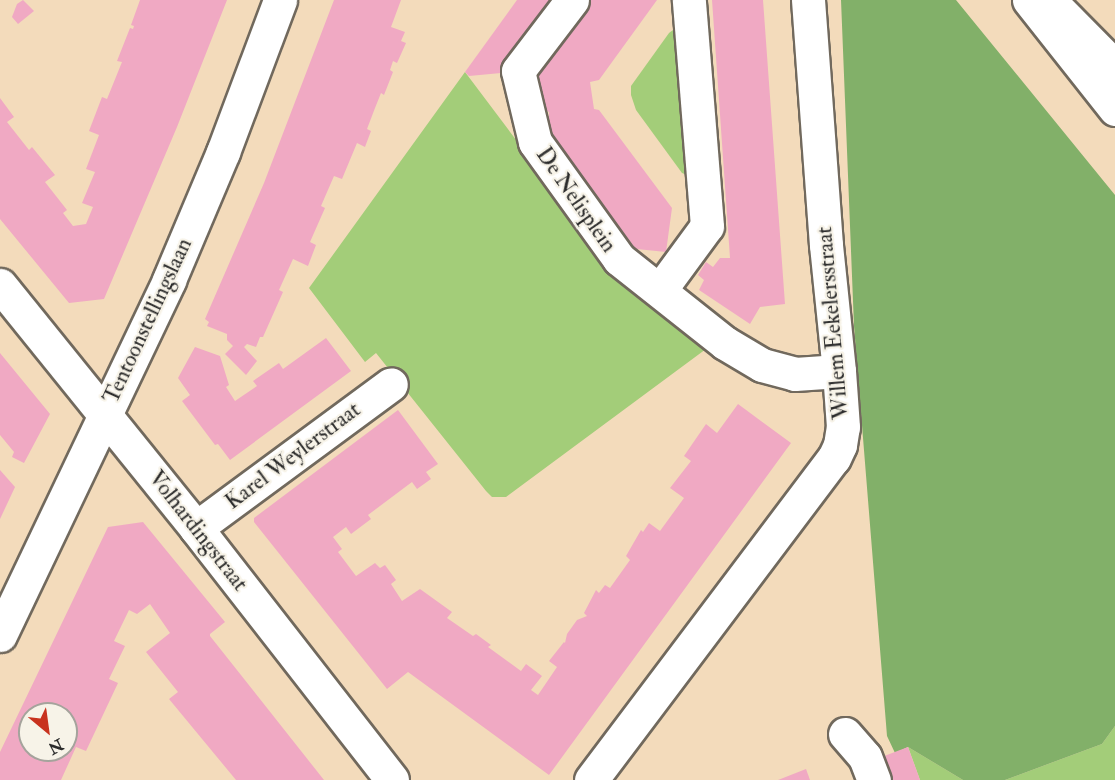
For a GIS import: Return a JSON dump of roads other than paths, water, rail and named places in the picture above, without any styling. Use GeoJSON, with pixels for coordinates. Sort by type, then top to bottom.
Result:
{"type":"FeatureCollection","features":[{"type":"Feature","properties":{"kind":"main road","name":"Tentoonstellingslaan"},"geometry":{"type":"LineString","coordinates":[[0,635],[169,280],[280,0]]}},
{"type":"Feature","properties":{"kind":"main road","name":"De Nelisplein"},"geometry":{"type":"LineString","coordinates":[[572,0],[519,71],[535,142],[618,260],[660,290],[725,343],[762,365],[795,374],[839,371]]}},
{"type":"Feature","properties":{"kind":"main road"},"geometry":{"type":"LineString","coordinates":[[660,290],[707,226],[689,0]]}},
{"type":"Feature","properties":{"kind":"main road","name":"Willem Eekelersstraat"},"geometry":{"type":"LineString","coordinates":[[591,780],[834,458],[843,427],[826,245],[808,0]]}},
{"type":"Feature","properties":{"kind":"main road"},"geometry":{"type":"LineString","coordinates":[[1029,0],[1115,109]]}},
{"type":"Feature","properties":{"kind":"main road"},"geometry":{"type":"LineString","coordinates":[[1049,0],[1115,67]]}},
{"type":"Feature","properties":{"kind":"main road","name":"Volhardingstraat"},"geometry":{"type":"LineString","coordinates":[[2,292],[105,414],[392,780]]}},
{"type":"Feature","properties":{"kind":"main road","name":"Karel Weylerstraat"},"geometry":{"type":"LineString","coordinates":[[196,528],[391,384]]}},
{"type":"Feature","properties":{"kind":"main road"},"geometry":{"type":"LineString","coordinates":[[846,734],[866,757],[874,780]]}}]}
